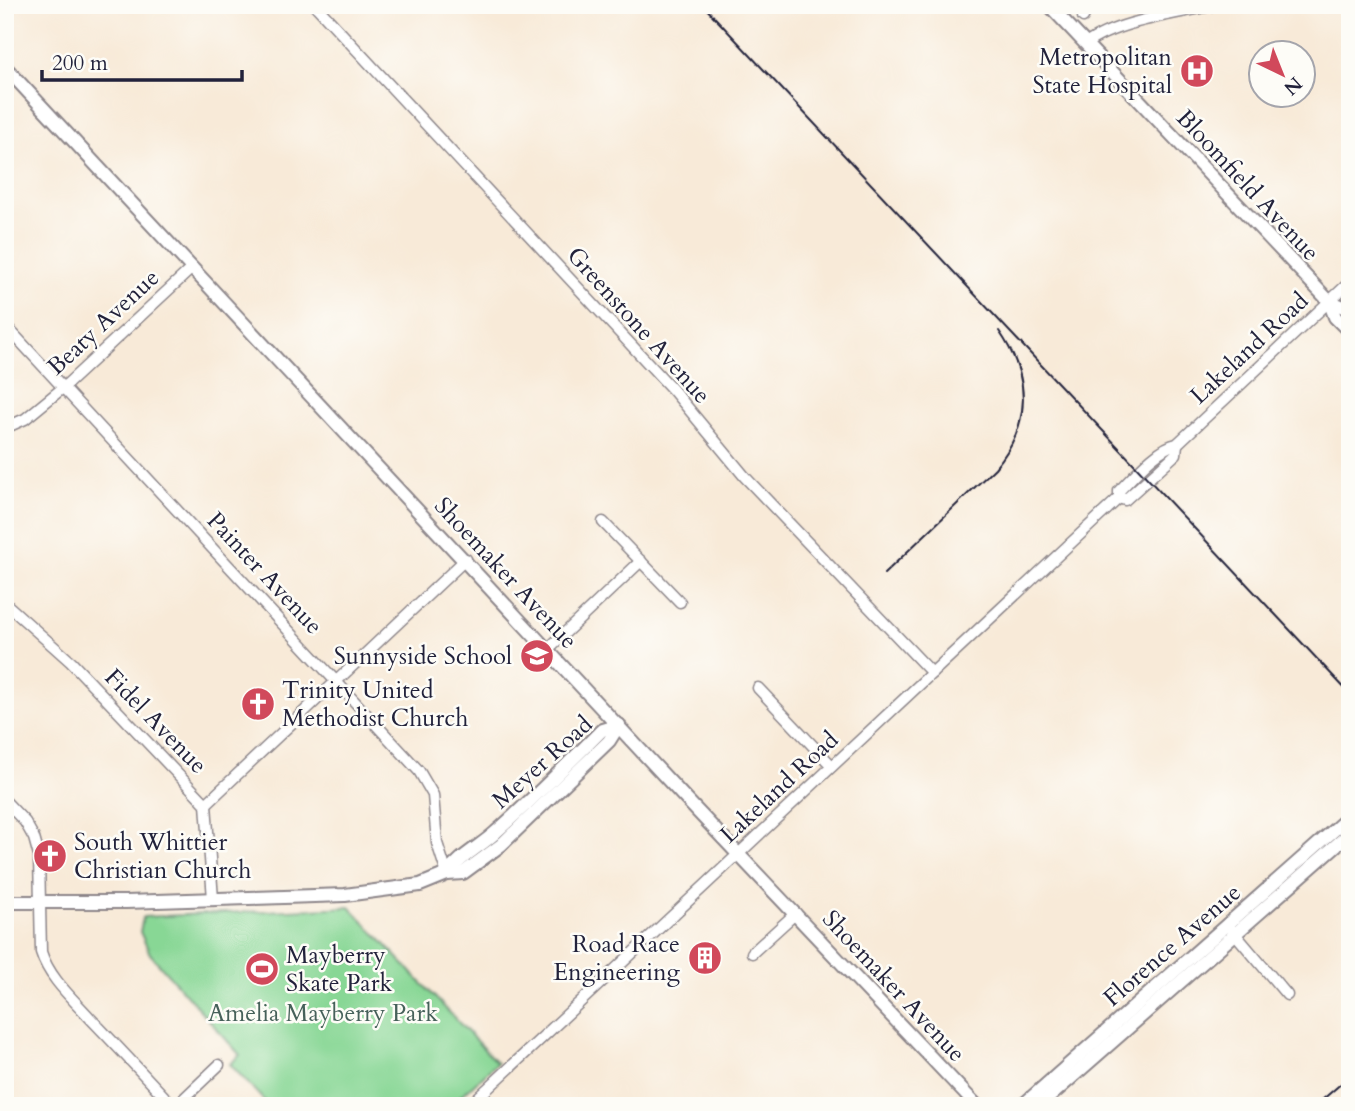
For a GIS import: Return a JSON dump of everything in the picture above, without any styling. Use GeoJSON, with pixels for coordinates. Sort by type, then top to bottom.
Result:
{"type":"FeatureCollection","features":[{"type":"Feature","properties":{"kind":"main road","name":"Bloomfield Avenue"},"geometry":{"type":"LineString","coordinates":[[1049,5],[1329,302],[1335,317],[1350,332]]}},
{"type":"Feature","properties":{"kind":"main road","name":"Shoemaker Avenue"},"geometry":{"type":"LineString","coordinates":[[5,67],[977,1106]]}},
{"type":"Feature","properties":{"kind":"main road","name":"Bloomfield Avenue"},"geometry":{"type":"LineString","coordinates":[[1329,302],[1346,308],[1350,313]]}},
{"type":"Feature","properties":{"kind":"main road","name":"Meyer Road"},"geometry":{"type":"LineString","coordinates":[[5,902],[345,895],[420,884],[447,874],[455,863],[521,818],[602,730],[619,725]]}},
{"type":"Feature","properties":{"kind":"main road","name":"Florence Avenue"},"geometry":{"type":"LineString","coordinates":[[1022,1106],[1096,1048],[1231,929],[1350,816]]}},
{"type":"Feature","properties":{"kind":"main road","name":"Florence Avenue"},"geometry":{"type":"LineString","coordinates":[[1231,929],[1350,833]]}},
{"type":"Feature","properties":{"kind":"main road","name":"Florence Avenue"},"geometry":{"type":"LineString","coordinates":[[1039,1106],[1096,1048]]}},
{"type":"Feature","properties":{"kind":"street","name":"Greenstone Avenue"},"geometry":{"type":"LineString","coordinates":[[314,5],[673,390],[745,477],[932,673]]}},
{"type":"Feature","properties":{"kind":"street"},"geometry":{"type":"LineString","coordinates":[[1083,18],[1089,5]]}},
{"type":"Feature","properties":{"kind":"street"},"geometry":{"type":"LineString","coordinates":[[1086,44],[1096,36],[1113,29],[1215,5]]}},
{"type":"Feature","properties":{"kind":"street","name":"Beaty Avenue"},"geometry":{"type":"LineString","coordinates":[[5,428],[26,419],[64,387],[192,268]]}},
{"type":"Feature","properties":{"kind":"street","name":"Lakeland Road"},"geometry":{"type":"LineString","coordinates":[[469,1106],[1119,498],[1125,500],[1176,454],[1177,444],[1350,282]]}},
{"type":"Feature","properties":{"kind":"street","name":"Painter Avenue"},"geometry":{"type":"LineString","coordinates":[[5,325],[425,779],[435,805],[437,843],[447,874]]}},
{"type":"Feature","properties":{"kind":"street"},"geometry":{"type":"LineString","coordinates":[[603,522],[680,602]]}},
{"type":"Feature","properties":{"kind":"street"},"geometry":{"type":"LineString","coordinates":[[206,804],[466,559]]}},
{"type":"Feature","properties":{"kind":"street"},"geometry":{"type":"LineString","coordinates":[[549,648],[641,561]]}},
{"type":"Feature","properties":{"kind":"street","name":"Fidel Avenue"},"geometry":{"type":"LineString","coordinates":[[5,603],[71,662],[206,804],[213,899]]}},
{"type":"Feature","properties":{"kind":"street"},"geometry":{"type":"LineString","coordinates":[[758,688],[832,766]]}},
{"type":"Feature","properties":{"kind":"street"},"geometry":{"type":"LineString","coordinates":[[5,800],[25,822],[34,838],[39,856],[41,952],[54,977],[175,1106],[219,1065]]}},
{"type":"Feature","properties":{"kind":"street"},"geometry":{"type":"LineString","coordinates":[[752,953],[796,913]]}},
{"type":"Feature","properties":{"kind":"street"},"geometry":{"type":"LineString","coordinates":[[1231,929],[1287,995]]}},
{"type":"Feature","properties":{"kind":"street"},"geometry":{"type":"LineString","coordinates":[[480,1096],[489,1106]]}},
{"type":"Feature","properties":{"kind":"green space","name":"Amelia Mayberry Park"},"geometry":{"type":"Polygon","coordinates":[[[350,907],[497,1063],[450,1106],[269,1106],[230,1064],[240,1055],[150,954],[140,932],[143,917],[350,907]]]}},
{"type":"Feature","properties":{"kind":"railway"},"geometry":{"type":"LineString","coordinates":[[703,5],[1350,694]]}},
{"type":"Feature","properties":{"kind":"railway"},"geometry":{"type":"LineString","coordinates":[[884,574],[995,468],[1016,434],[1021,417],[1022,383],[1010,348],[999,331]]}},
{"type":"Feature","properties":{"kind":"railway"},"geometry":{"type":"LineString","coordinates":[[1315,1106],[1350,1076]]}},
{"type":"Feature","properties":{"kind":"place","name":"Metropolitan State Hospital"},"geometry":{"type":"Point","coordinates":[1197,71]}},
{"type":"Feature","properties":{"kind":"place","name":"Sunnyside School"},"geometry":{"type":"Point","coordinates":[537,656]}},
{"type":"Feature","properties":{"kind":"place","name":"Trinity United Methodist Church"},"geometry":{"type":"Point","coordinates":[258,704]}},
{"type":"Feature","properties":{"kind":"place","name":"South Whittier Christian Church"},"geometry":{"type":"Point","coordinates":[50,856]}},
{"type":"Feature","properties":{"kind":"place","name":"Road Race Engineering"},"geometry":{"type":"Point","coordinates":[705,958]}},
{"type":"Feature","properties":{"kind":"place","name":"Mayberry Skate Park"},"geometry":{"type":"Point","coordinates":[262,969]}}]}
